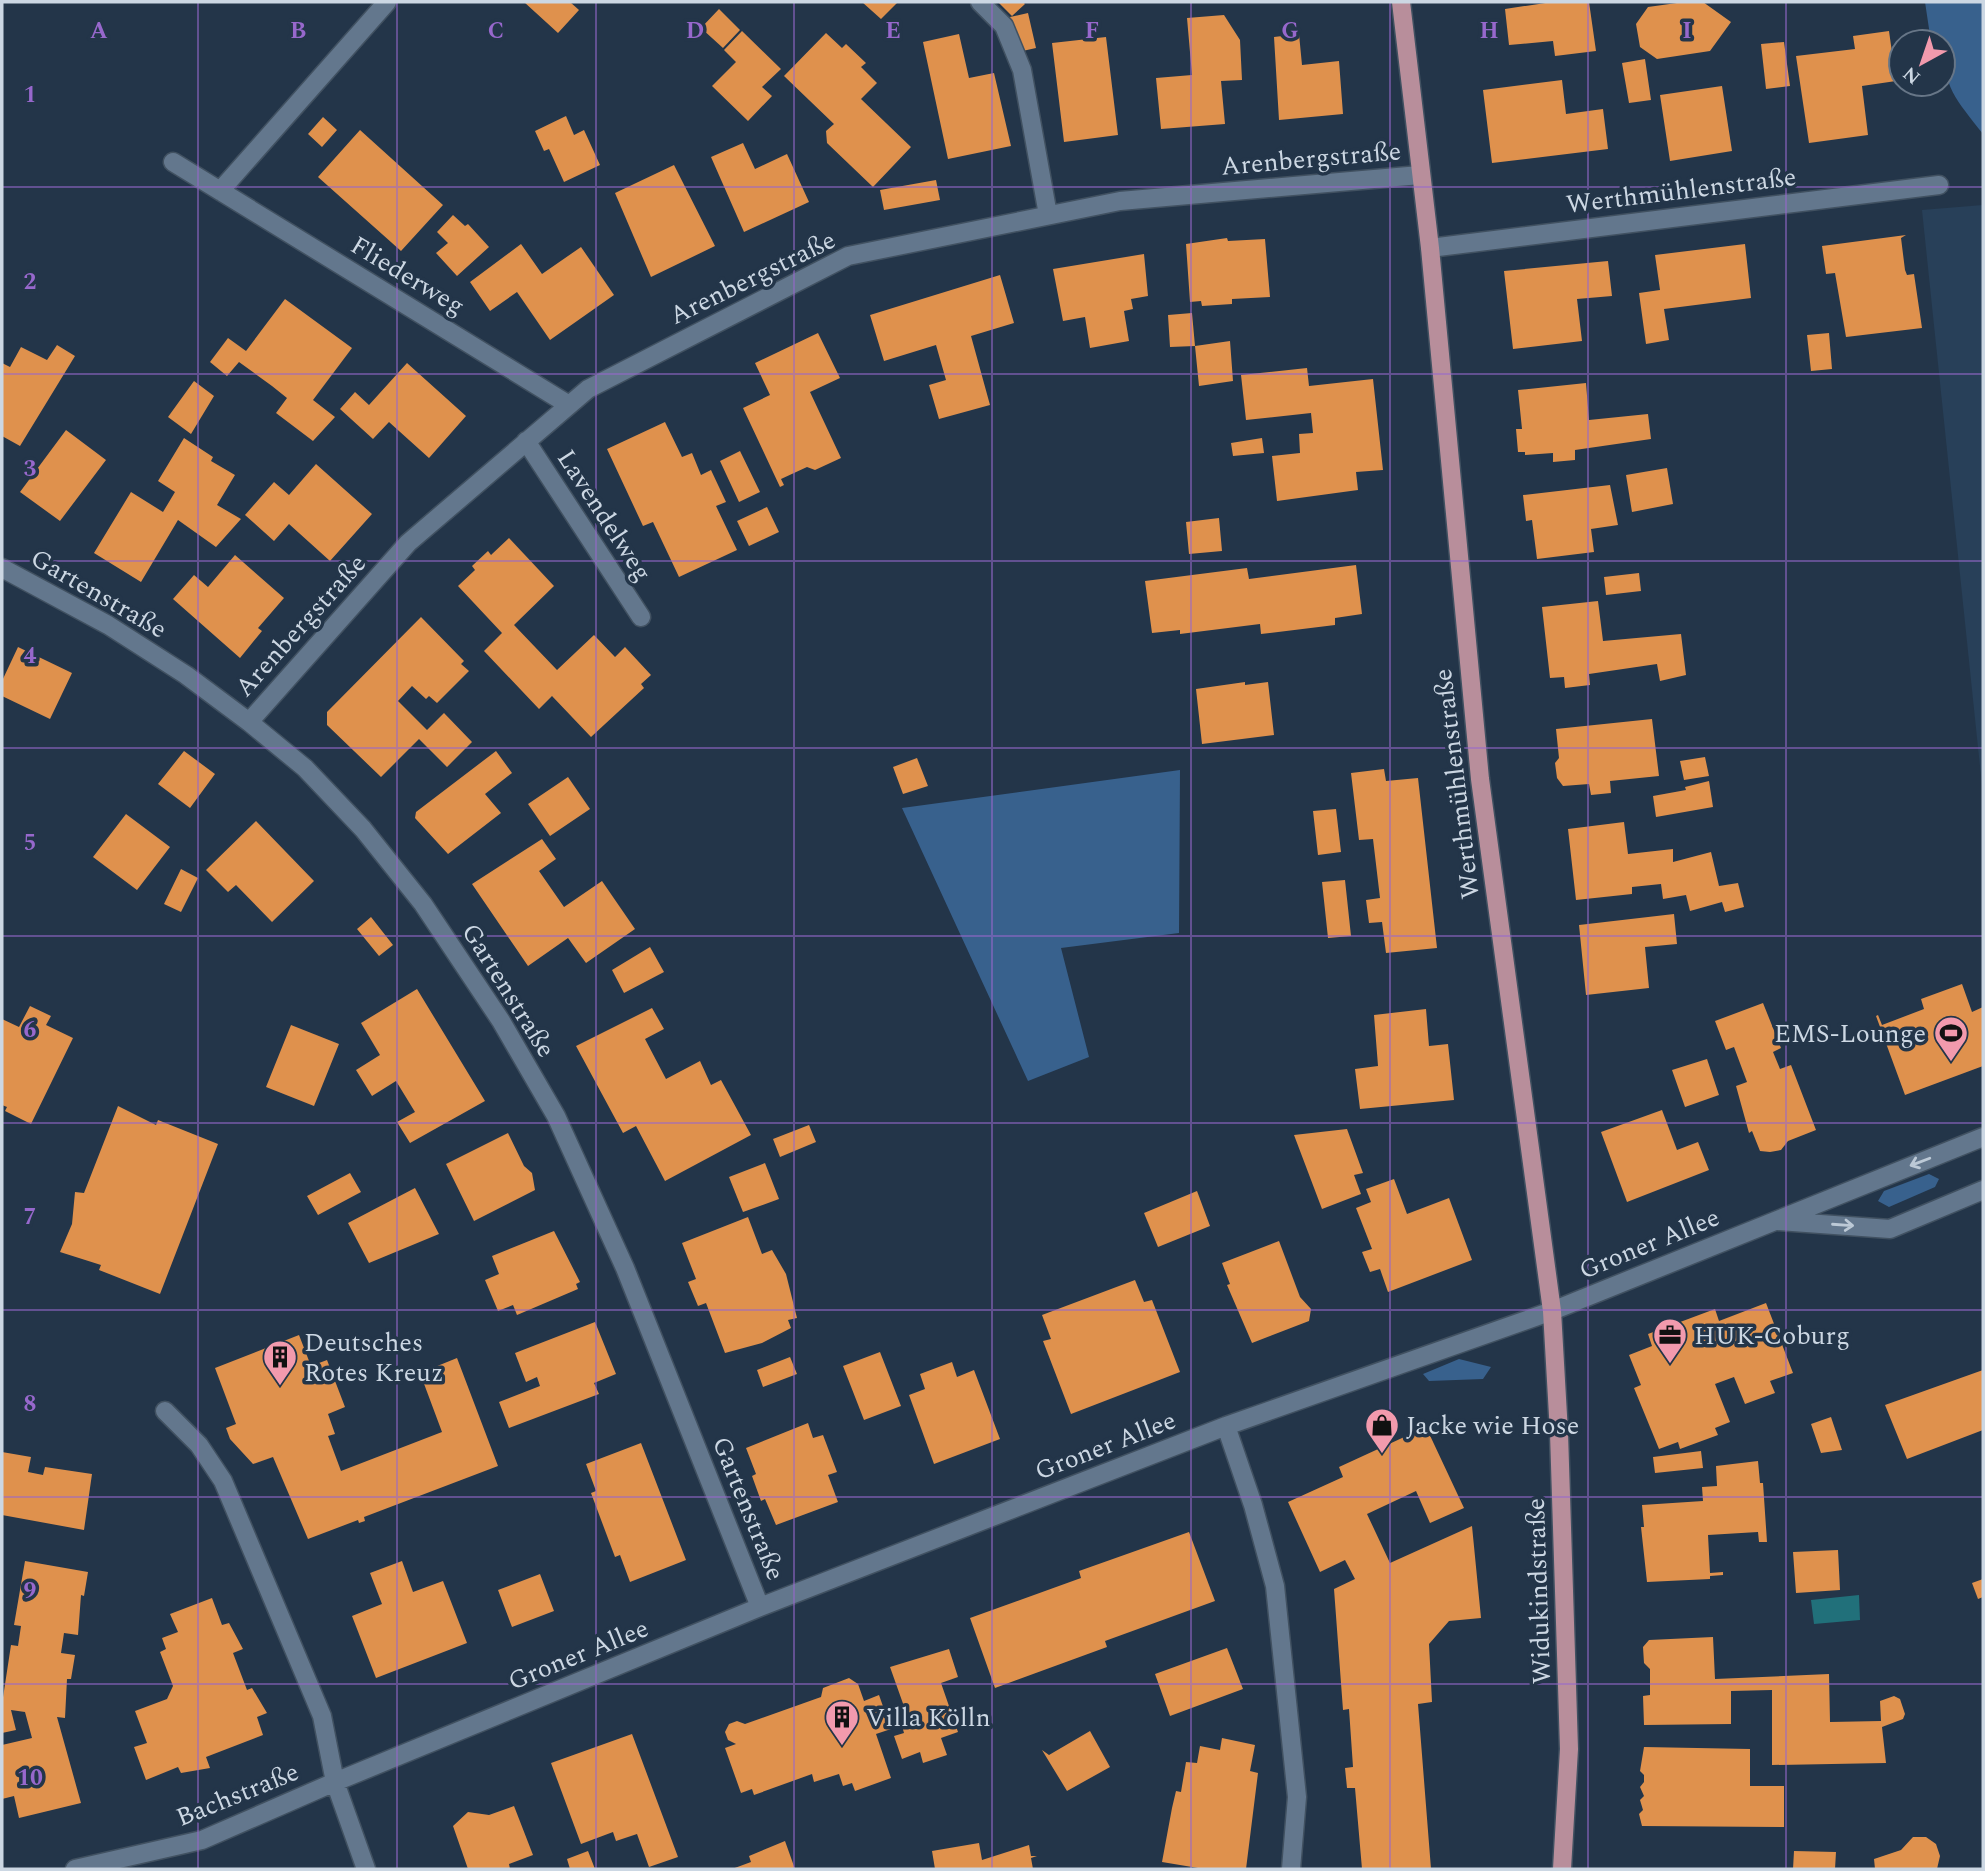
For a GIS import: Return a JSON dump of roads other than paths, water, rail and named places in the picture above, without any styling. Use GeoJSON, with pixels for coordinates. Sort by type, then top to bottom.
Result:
{"type":"FeatureCollection","features":[{"type":"Feature","properties":{"kind":"main road","name":"Werthmühlenstraße"},"geometry":{"type":"LineString","coordinates":[[1401,2],[1430,248],[1480,779],[1552,1311]]}},
{"type":"Feature","properties":{"kind":"main road","name":"Widukindstraße"},"geometry":{"type":"LineString","coordinates":[[1552,1311],[1559,1433],[1569,1749],[1562,1869]]}},
{"type":"Feature","properties":{"kind":"street"},"geometry":{"type":"LineString","coordinates":[[220,191],[387,2]]}},
{"type":"Feature","properties":{"kind":"street"},"geometry":{"type":"LineString","coordinates":[[980,2],[1004,26],[1022,70],[1048,215]]}},
{"type":"Feature","properties":{"kind":"street","name":"Fliederweg"},"geometry":{"type":"LineString","coordinates":[[173,162],[569,405]]}},
{"type":"Feature","properties":{"kind":"street","name":"Arenbergstraße"},"geometry":{"type":"LineString","coordinates":[[249,722],[408,543],[588,389],[848,256],[1120,201],[1420,175]]}},
{"type":"Feature","properties":{"kind":"street","name":"Werthmühlenstraße"},"geometry":{"type":"LineString","coordinates":[[1430,248],[1939,185]]}},
{"type":"Feature","properties":{"kind":"street","name":"Lavendelweg"},"geometry":{"type":"LineString","coordinates":[[526,442],[640,617]]}},
{"type":"Feature","properties":{"kind":"street","name":"Gartenstraße"},"geometry":{"type":"LineString","coordinates":[[2,568],[108,625],[186,676],[249,722],[305,768],[363,829],[422,904],[501,1021],[556,1116],[625,1268],[760,1607]]}},
{"type":"Feature","properties":{"kind":"street","name":"Groner Allee"},"geometry":{"type":"LineString","coordinates":[[335,1782],[760,1607],[1226,1426],[1552,1311],[1983,1137]]}},
{"type":"Feature","properties":{"kind":"street","name":"Groner Allee"},"geometry":{"type":"LineString","coordinates":[[1774,1220],[1890,1228],[1983,1190]]}},
{"type":"Feature","properties":{"kind":"street"},"geometry":{"type":"LineString","coordinates":[[165,1411],[199,1445],[223,1482],[322,1716],[335,1782],[366,1869]]}},
{"type":"Feature","properties":{"kind":"street"},"geometry":{"type":"LineString","coordinates":[[1226,1426],[1253,1505],[1275,1586],[1297,1797],[1291,1869]]}},
{"type":"Feature","properties":{"kind":"street","name":"Bachstraße"},"geometry":{"type":"LineString","coordinates":[[75,1869],[202,1840],[335,1782]]}},
{"type":"Feature","properties":{"kind":"place","name":"EMS-Lounge"},"geometry":{"type":"Point","coordinates":[1951,1063]}},
{"type":"Feature","properties":{"kind":"place","name":"HUK-Coburg"},"geometry":{"type":"Point","coordinates":[1670,1365]}},
{"type":"Feature","properties":{"kind":"place","name":"Deutsches Rotes Kreuz"},"geometry":{"type":"Point","coordinates":[280,1387]}},
{"type":"Feature","properties":{"kind":"place","name":"Jacke wie Hose"},"geometry":{"type":"Point","coordinates":[1382,1455]}},
{"type":"Feature","properties":{"kind":"place","name":"Villa Kölln"},"geometry":{"type":"Point","coordinates":[842,1747]}}]}
